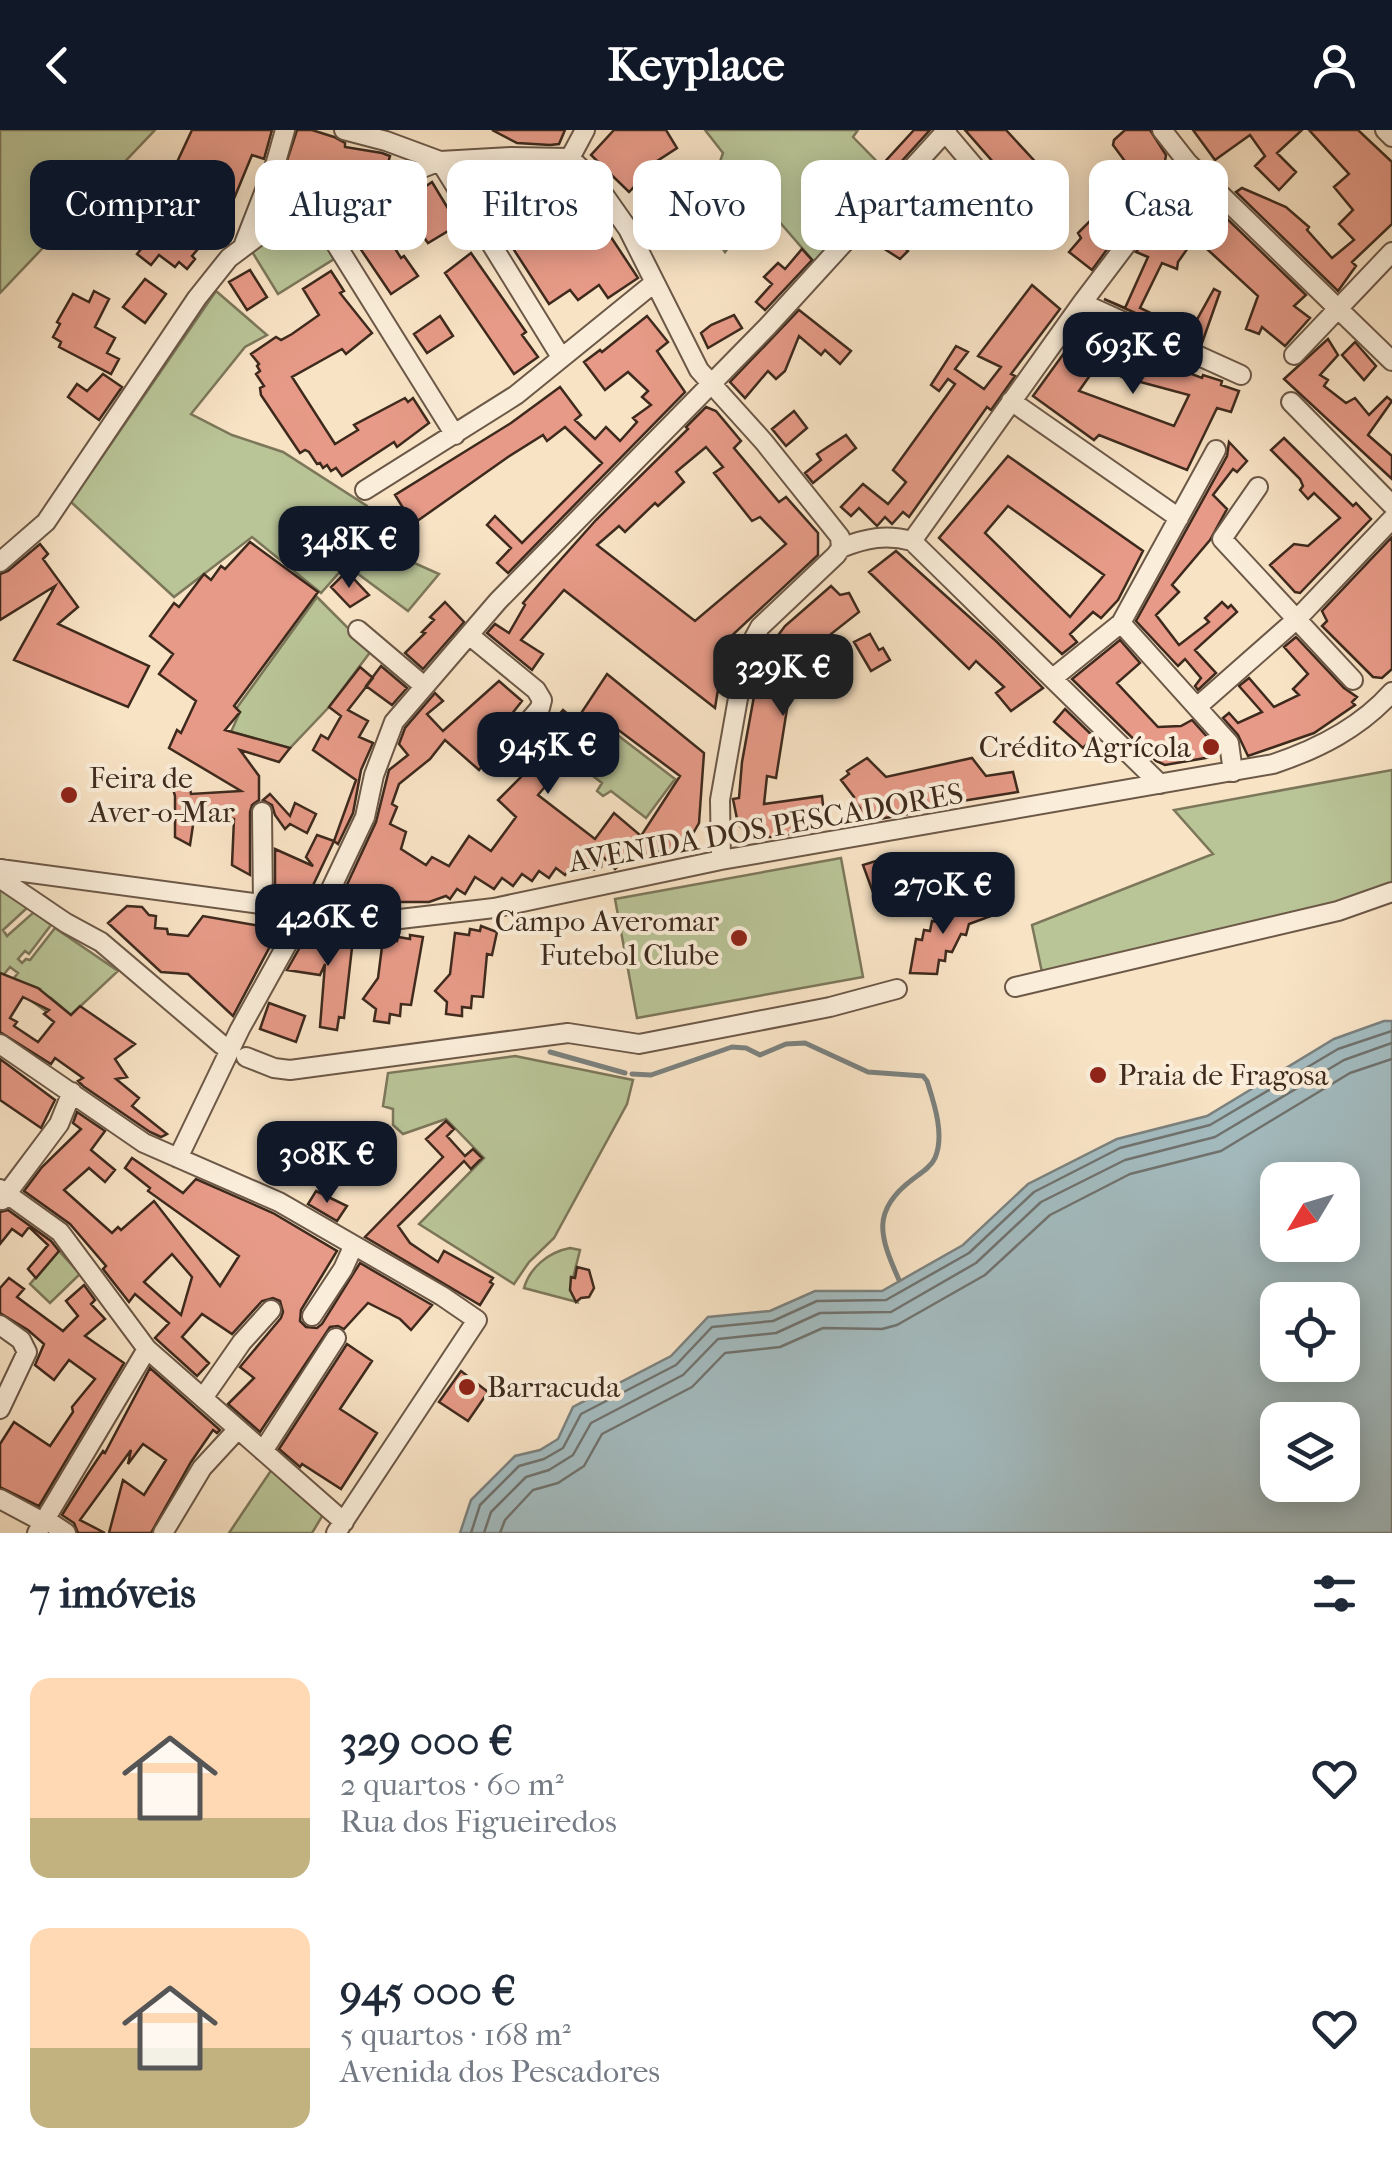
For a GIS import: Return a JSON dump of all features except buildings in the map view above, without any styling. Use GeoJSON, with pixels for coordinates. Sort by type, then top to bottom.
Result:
{"type":"FeatureCollection","features":[{"type":"Feature","properties":{"kind":"street"},"geometry":{"type":"LineString","coordinates":[[244,244],[276,162],[284,130]]}},
{"type":"Feature","properties":{"kind":"street"},"geometry":{"type":"LineString","coordinates":[[344,130],[440,162],[561,357]]}},
{"type":"Feature","properties":{"kind":"street"},"geometry":{"type":"LineString","coordinates":[[570,158],[585,130]]}},
{"type":"Feature","properties":{"kind":"street"},"geometry":{"type":"LineString","coordinates":[[1162,130],[1186,160]]}},
{"type":"Feature","properties":{"kind":"street"},"geometry":{"type":"LineString","coordinates":[[1386,130],[1392,136]]}},
{"type":"Feature","properties":{"kind":"street"},"geometry":{"type":"LineString","coordinates":[[178,1158],[240,1029],[365,817],[374,774],[394,722],[468,635],[767,327],[946,131],[970,160]]}},
{"type":"Feature","properties":{"kind":"street"},"geometry":{"type":"LineString","coordinates":[[427,167],[440,162],[511,157],[570,158],[595,182],[628,229],[699,370],[833,526],[841,548]]}},
{"type":"Feature","properties":{"kind":"street"},"geometry":{"type":"LineString","coordinates":[[1228,200],[1392,361]]}},
{"type":"Feature","properties":{"kind":"street"},"geometry":{"type":"LineString","coordinates":[[0,562],[46,522],[197,298],[244,244],[255,237]]}},
{"type":"Feature","properties":{"kind":"street"},"geometry":{"type":"LineString","coordinates":[[339,250],[455,435]]}},
{"type":"Feature","properties":{"kind":"street"},"geometry":{"type":"LineString","coordinates":[[912,540],[1121,250]]}},
{"type":"Feature","properties":{"kind":"street"},"geometry":{"type":"LineString","coordinates":[[1294,355],[1392,252]]}},
{"type":"Feature","properties":{"kind":"street"},"geometry":{"type":"LineString","coordinates":[[365,490],[516,395],[654,283]]}},
{"type":"Feature","properties":{"kind":"street"},"geometry":{"type":"LineString","coordinates":[[1082,302],[1242,376]]}},
{"type":"Feature","properties":{"kind":"street"},"geometry":{"type":"LineString","coordinates":[[1011,402],[1178,518]]}},
{"type":"Feature","properties":{"kind":"street"},"geometry":{"type":"LineString","coordinates":[[1291,402],[1392,505]]}},
{"type":"Feature","properties":{"kind":"street"},"geometry":{"type":"LineString","coordinates":[[1053,678],[1122,624],[1216,450]]}},
{"type":"Feature","properties":{"kind":"street"},"geometry":{"type":"LineString","coordinates":[[1258,487],[1222,538],[1353,680]]}},
{"type":"Feature","properties":{"kind":"street"},"geometry":{"type":"LineString","coordinates":[[1197,708],[1298,618],[1392,519]]}},
{"type":"Feature","properties":{"kind":"street"},"geometry":{"type":"LineString","coordinates":[[721,860],[720,800],[746,653],[760,628],[841,548],[865,538],[894,536],[912,540],[1160,784]]}},
{"type":"Feature","properties":{"kind":"street"},"geometry":{"type":"LineString","coordinates":[[1122,624],[1230,743],[1233,772]]}},
{"type":"Feature","properties":{"kind":"street"},"geometry":{"type":"LineString","coordinates":[[358,630],[424,686]]}},
{"type":"Feature","properties":{"kind":"street"},"geometry":{"type":"LineString","coordinates":[[468,635],[536,690],[542,700],[540,708],[511,742]]}},
{"type":"Feature","properties":{"kind":"street","name":"AVENIDA DOS PESCADORES"},"geometry":{"type":"LineString","coordinates":[[1,869],[400,919],[494,908],[721,860],[1273,764],[1314,750],[1368,716],[1392,692]]}},
{"type":"Feature","properties":{"kind":"street"},"geometry":{"type":"LineString","coordinates":[[262,812],[263,904]]}},
{"type":"Feature","properties":{"kind":"street"},"geometry":{"type":"LineString","coordinates":[[1,869],[1,879],[100,942],[222,1045]]}},
{"type":"Feature","properties":{"kind":"street"},"geometry":{"type":"LineString","coordinates":[[1015,987],[1338,911],[1392,892]]}},
{"type":"Feature","properties":{"kind":"street"},"geometry":{"type":"LineString","coordinates":[[246,1057],[290,1070],[568,1033],[639,1044],[830,1007],[896,989]]}},
{"type":"Feature","properties":{"kind":"street"},"geometry":{"type":"LineString","coordinates":[[0,1044],[72,1092],[144,1144],[279,1202],[477,1320],[340,1528],[263,1451],[148,1349],[60,1232],[2,1195],[59,1124],[72,1092]]}},
{"type":"Feature","properties":{"kind":"street"},"geometry":{"type":"LineString","coordinates":[[312,1316],[343,1270],[353,1247]]}},
{"type":"Feature","properties":{"kind":"street"},"geometry":{"type":"LineString","coordinates":[[203,1398],[242,1342],[271,1310]]}},
{"type":"Feature","properties":{"kind":"street"},"geometry":{"type":"LineString","coordinates":[[0,1324],[21,1340],[27,1352],[0,1409]]}},
{"type":"Feature","properties":{"kind":"street"},"geometry":{"type":"LineString","coordinates":[[263,1451],[336,1338]]}},
{"type":"Feature","properties":{"kind":"street"},"geometry":{"type":"LineString","coordinates":[[41,1525],[148,1349]]}},
{"type":"Feature","properties":{"kind":"street"},"geometry":{"type":"LineString","coordinates":[[163,1533],[202,1468],[238,1429]]}},
{"type":"Feature","properties":{"kind":"street"},"geometry":{"type":"LineString","coordinates":[[0,1498],[41,1525],[66,1533]]}},
{"type":"Feature","properties":{"kind":"green space"},"geometry":{"type":"Polygon","coordinates":[[[0,130],[155,130],[126,160],[30,160],[30,250],[41,250],[0,293],[0,130]]]}},
{"type":"Feature","properties":{"kind":"green space"},"geometry":{"type":"Polygon","coordinates":[[[705,130],[858,130],[853,137],[875,160],[801,160],[801,247],[781,224],[781,160],[721,160],[723,153],[705,130]]]}},
{"type":"Feature","properties":{"kind":"green space"},"geometry":{"type":"Polygon","coordinates":[[[251,250],[328,250],[334,259],[278,294],[251,250]]]}},
{"type":"Feature","properties":{"kind":"green space"},"geometry":{"type":"Polygon","coordinates":[[[804,250],[829,250],[816,264],[804,250]]]}},
{"type":"Feature","properties":{"kind":"green space"},"geometry":{"type":"Polygon","coordinates":[[[216,291],[267,335],[245,347],[191,414],[232,435],[283,452],[367,506],[377,521],[366,535],[383,549],[439,574],[408,611],[346,565],[321,593],[252,537],[174,597],[71,502],[216,291]]]}},
{"type":"Feature","properties":{"kind":"green space"},"geometry":{"type":"Polygon","coordinates":[[[317,597],[371,651],[329,707],[290,748],[231,732],[240,712],[236,709],[317,597]]]}},
{"type":"Feature","properties":{"kind":"green space"},"geometry":{"type":"Polygon","coordinates":[[[607,727],[675,779],[646,818],[611,791],[603,796],[597,791],[602,783],[575,762],[607,727]]]}},
{"type":"Feature","properties":{"kind":"green space"},"geometry":{"type":"Polygon","coordinates":[[[1392,770],[1392,886],[1335,907],[1043,977],[1032,925],[1213,854],[1174,810],[1392,770]]]}},
{"type":"Feature","properties":{"kind":"green space","name":"Campo Averomar Futebol Clube"},"geometry":{"type":"Polygon","coordinates":[[[841,858],[863,977],[637,1018],[615,899],[841,858]]]}},
{"type":"Feature","properties":{"kind":"green space"},"geometry":{"type":"Polygon","coordinates":[[[0,887],[28,907],[3,930],[7,936],[34,912],[51,925],[29,954],[25,951],[18,959],[22,963],[30,960],[55,928],[118,971],[71,1015],[51,998],[45,1005],[47,1012],[33,1002],[40,989],[32,986],[25,998],[0,995],[18,973],[10,967],[0,979],[0,887]]]}},
{"type":"Feature","properties":{"kind":"green space"},"geometry":{"type":"Polygon","coordinates":[[[515,1056],[633,1080],[627,1104],[554,1238],[529,1262],[514,1284],[419,1224],[484,1158],[446,1119],[403,1134],[393,1125],[393,1109],[383,1106],[388,1073],[515,1056]]]}},
{"type":"Feature","properties":{"kind":"green space"},"geometry":{"type":"Polygon","coordinates":[[[570,1248],[580,1250],[570,1290],[577,1302],[524,1288],[541,1262],[570,1248]]]}},
{"type":"Feature","properties":{"kind":"green space"},"geometry":{"type":"Polygon","coordinates":[[[59,1251],[80,1274],[50,1303],[30,1284],[59,1251]]]}},
{"type":"Feature","properties":{"kind":"green space"},"geometry":{"type":"Polygon","coordinates":[[[272,1469],[324,1513],[312,1533],[229,1533],[272,1469]]]}},
{"type":"Feature","properties":{"kind":"water"},"geometry":{"type":"Polygon","coordinates":[[[1392,1021],[1392,1533],[460,1533],[471,1500],[515,1456],[540,1450],[558,1439],[573,1407],[671,1356],[708,1317],[770,1311],[815,1291],[882,1291],[963,1245],[1028,1184],[1117,1139],[1207,1116],[1334,1039],[1392,1021]]]}},
{"type":"Feature","properties":{"kind":"waterway"},"geometry":{"type":"LineString","coordinates":[[632,1074],[651,1075],[732,1047],[760,1055],[786,1044],[805,1043],[868,1072],[923,1076],[935,1109],[938,1149],[933,1161],[899,1191],[885,1214],[884,1238],[899,1280]]}},
{"type":"Feature","properties":{"kind":"waterway"},"geometry":{"type":"LineString","coordinates":[[550,1052],[625,1073]]}},
{"type":"Feature","properties":{"kind":"place","name":"Crédito Agrícola"},"geometry":{"type":"Point","coordinates":[1211,747]}},
{"type":"Feature","properties":{"kind":"place","name":"Feira de Aver-o-Mar"},"geometry":{"type":"Point","coordinates":[69,795]}},
{"type":"Feature","properties":{"kind":"place","name":"Campo Averomar Futebol Clube"},"geometry":{"type":"Point","coordinates":[739,938]}},
{"type":"Feature","properties":{"kind":"place","name":"Praia de Fragosa"},"geometry":{"type":"Point","coordinates":[1098,1075]}},
{"type":"Feature","properties":{"kind":"place","name":"Barracuda"},"geometry":{"type":"Point","coordinates":[467,1387]}}]}
